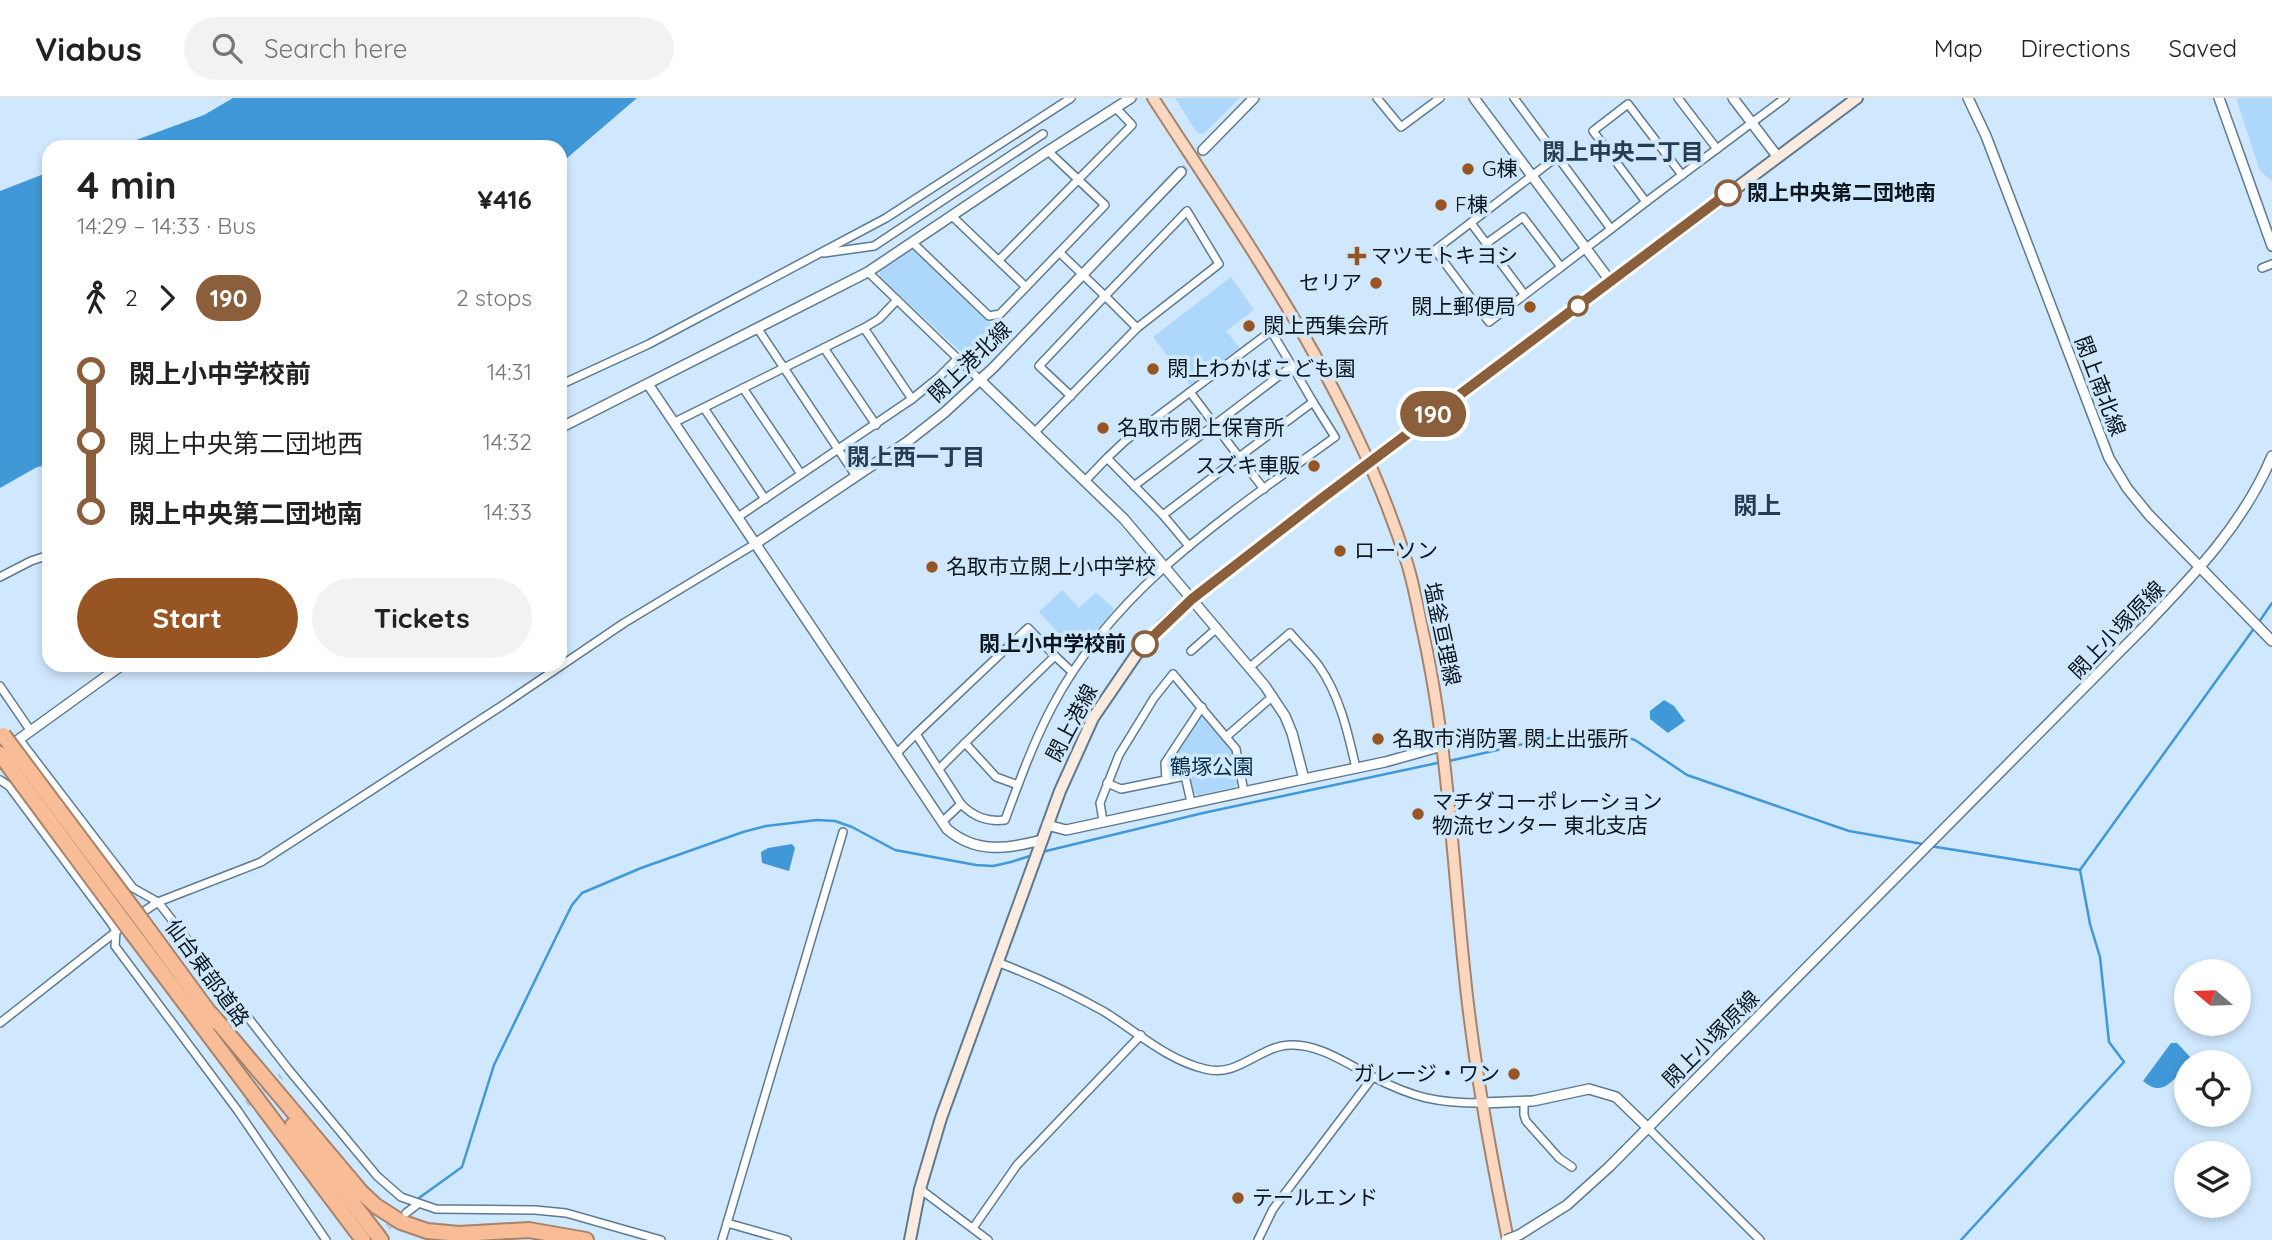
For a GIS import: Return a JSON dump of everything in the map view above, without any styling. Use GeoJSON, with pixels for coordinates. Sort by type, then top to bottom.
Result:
{"type":"FeatureCollection","features":[{"type":"Feature","properties":{"kind":"highway","name":"仙台東部道路"},"geometry":{"type":"LineString","coordinates":[[2,733],[130,927],[212,1015],[381,1240]]}},
{"type":"Feature","properties":{"kind":"highway","name":"仙台東部道路"},"geometry":{"type":"LineString","coordinates":[[0,754],[363,1240]]}},
{"type":"Feature","properties":{"kind":"highway"},"geometry":{"type":"LineString","coordinates":[[212,1015],[361,1192],[401,1222],[441,1233],[529,1230],[586,1240]]}},
{"type":"Feature","properties":{"kind":"highway"},"geometry":{"type":"LineString","coordinates":[[297,1153],[330,1207],[355,1240]]}},
{"type":"Feature","properties":{"kind":"main road","name":"塩釜亘理線"},"geometry":{"type":"LineString","coordinates":[[1153,98],[1260,265],[1334,388],[1370,463],[1408,565],[1428,653],[1443,756],[1464,973],[1482,1103],[1507,1240]]}},
{"type":"Feature","properties":{"kind":"main road","name":"閖上港線"},"geometry":{"type":"LineString","coordinates":[[910,1240],[920,1189],[941,1118],[1072,761],[1103,701],[1149,639],[1192,599],[1857,98]]}},
{"type":"Feature","properties":{"kind":"street"},"geometry":{"type":"LineString","coordinates":[[567,382],[649,344],[886,218],[1071,98]]}},
{"type":"Feature","properties":{"kind":"street"},"geometry":{"type":"LineString","coordinates":[[567,424],[869,272],[1131,98]]}},
{"type":"Feature","properties":{"kind":"street"},"geometry":{"type":"LineString","coordinates":[[1203,150],[1255,98]]}},
{"type":"Feature","properties":{"kind":"street"},"geometry":{"type":"LineString","coordinates":[[1377,98],[1401,127],[1437,99]]}},
{"type":"Feature","properties":{"kind":"street"},"geometry":{"type":"LineString","coordinates":[[1474,98],[1611,282]]}},
{"type":"Feature","properties":{"kind":"street"},"geometry":{"type":"LineString","coordinates":[[1514,98],[1611,229]]}},
{"type":"Feature","properties":{"kind":"street"},"geometry":{"type":"LineString","coordinates":[[1678,98],[1717,149]]}},
{"type":"Feature","properties":{"kind":"street"},"geometry":{"type":"LineString","coordinates":[[1733,98],[1777,156]]}},
{"type":"Feature","properties":{"kind":"street"},"geometry":{"type":"LineString","coordinates":[[1558,156],[1435,250],[1489,322],[1785,98]]}},
{"type":"Feature","properties":{"kind":"street","name":"閖上南北線"},"geometry":{"type":"LineString","coordinates":[[1968,98],[1986,135],[2109,458],[2127,488],[2149,515],[2269,638]]}},
{"type":"Feature","properties":{"kind":"street"},"geometry":{"type":"LineString","coordinates":[[2220,98],[2272,246]]}},
{"type":"Feature","properties":{"kind":"street"},"geometry":{"type":"LineString","coordinates":[[1646,202],[1593,131],[1628,104],[1682,175]]}},
{"type":"Feature","properties":{"kind":"street"},"geometry":{"type":"LineString","coordinates":[[999,260],[1132,125],[1116,108]]}},
{"type":"Feature","properties":{"kind":"street"},"geometry":{"type":"LineString","coordinates":[[817,254],[874,246],[1043,134]]}},
{"type":"Feature","properties":{"kind":"street"},"geometry":{"type":"LineString","coordinates":[[913,243],[989,316],[1000,314],[1105,205],[1048,151]]}},
{"type":"Feature","properties":{"kind":"street","name":"閖上港北線"},"geometry":{"type":"LineString","coordinates":[[755,544],[916,435],[981,380],[1181,172]]}},
{"type":"Feature","properties":{"kind":"street"},"geometry":{"type":"LineString","coordinates":[[1035,432],[1071,396],[1137,328],[1219,264],[1187,211],[1039,366],[1071,396]]}},
{"type":"Feature","properties":{"kind":"street"},"geometry":{"type":"LineString","coordinates":[[952,216],[1026,287]]}},
{"type":"Feature","properties":{"kind":"street"},"geometry":{"type":"LineString","coordinates":[[1488,243],[1523,217],[1561,267]]}},
{"type":"Feature","properties":{"kind":"street"},"geometry":{"type":"LineString","coordinates":[[1471,223],[1524,294]]}},
{"type":"Feature","properties":{"kind":"street"},"geometry":{"type":"LineString","coordinates":[[1060,253],[1137,328]]}},
{"type":"Feature","properties":{"kind":"street"},"geometry":{"type":"LineString","coordinates":[[2262,268],[2272,264]]}},
{"type":"Feature","properties":{"kind":"street"},"geometry":{"type":"LineString","coordinates":[[869,272],[1124,519],[1165,565],[1273,696],[1292,733],[1304,779]]}},
{"type":"Feature","properties":{"kind":"street"},"geometry":{"type":"LineString","coordinates":[[675,422],[864,328],[879,319],[897,300]]}},
{"type":"Feature","properties":{"kind":"street"},"geometry":{"type":"LineString","coordinates":[[864,328],[912,399]]}},
{"type":"Feature","properties":{"kind":"street"},"geometry":{"type":"LineString","coordinates":[[758,329],[856,476]]}},
{"type":"Feature","properties":{"kind":"street"},"geometry":{"type":"LineString","coordinates":[[916,734],[961,804],[980,818],[1005,820],[1033,744],[1052,705],[1072,673],[1115,616],[1165,565],[1189,545],[1335,437],[1270,331],[1125,440],[1085,481]]}},
{"type":"Feature","properties":{"kind":"street"},"geometry":{"type":"LineString","coordinates":[[824,348],[876,425]]}},
{"type":"Feature","properties":{"kind":"street"},"geometry":{"type":"LineString","coordinates":[[738,517],[912,399],[958,358]]}},
{"type":"Feature","properties":{"kind":"street"},"geometry":{"type":"LineString","coordinates":[[1134,486],[1292,366]]}},
{"type":"Feature","properties":{"kind":"street"},"geometry":{"type":"LineString","coordinates":[[648,384],[942,822],[956,836],[988,848],[1039,849]]}},
{"type":"Feature","properties":{"kind":"street"},"geometry":{"type":"LineString","coordinates":[[743,388],[802,474]]}},
{"type":"Feature","properties":{"kind":"street"},"geometry":{"type":"LineString","coordinates":[[1190,392],[1264,489]]}},
{"type":"Feature","properties":{"kind":"street"},"geometry":{"type":"LineString","coordinates":[[1163,514],[1313,402]]}},
{"type":"Feature","properties":{"kind":"street"},"geometry":{"type":"LineString","coordinates":[[704,408],[765,499]]}},
{"type":"Feature","properties":{"kind":"street","name":"閖上小塚原線"},"geometry":{"type":"LineString","coordinates":[[1507,1240],[1567,1205],[1648,1128],[2201,568],[2240,517],[2263,479],[2272,456]]}},
{"type":"Feature","properties":{"kind":"street"},"geometry":{"type":"LineString","coordinates":[[1107,458],[1163,514],[1189,545]]}},
{"type":"Feature","properties":{"kind":"street"},"geometry":{"type":"LineString","coordinates":[[567,662],[624,623],[755,544]]}},
{"type":"Feature","properties":{"kind":"street"},"geometry":{"type":"LineString","coordinates":[[0,577],[42,557]]}},
{"type":"Feature","properties":{"kind":"street"},"geometry":{"type":"LineString","coordinates":[[896,754],[1028,628],[1072,673]]}},
{"type":"Feature","properties":{"kind":"street"},"geometry":{"type":"LineString","coordinates":[[1191,651],[1217,628]]}},
{"type":"Feature","properties":{"kind":"street"},"geometry":{"type":"LineString","coordinates":[[1250,667],[1290,633],[1319,666],[1335,695],[1347,727],[1356,768]]}},
{"type":"Feature","properties":{"kind":"street"},"geometry":{"type":"LineString","coordinates":[[939,769],[1055,656]]}},
{"type":"Feature","properties":{"kind":"street"},"geometry":{"type":"LineString","coordinates":[[0,754],[112,672]]}},
{"type":"Feature","properties":{"kind":"street"},"geometry":{"type":"LineString","coordinates":[[0,1023],[130,927],[158,902],[261,862],[552,672]]}},
{"type":"Feature","properties":{"kind":"street"},"geometry":{"type":"LineString","coordinates":[[1103,821],[1100,803],[1107,783],[1133,730],[1173,674],[1236,749],[1244,792]]}},
{"type":"Feature","properties":{"kind":"street"},"geometry":{"type":"LineString","coordinates":[[0,685],[30,730]]}},
{"type":"Feature","properties":{"kind":"street"},"geometry":{"type":"LineString","coordinates":[[1226,737],[1273,696]]}},
{"type":"Feature","properties":{"kind":"street"},"geometry":{"type":"LineString","coordinates":[[1166,780],[1164,763],[1202,707]]}},
{"type":"Feature","properties":{"kind":"street"},"geometry":{"type":"LineString","coordinates":[[19,739],[133,887],[158,902],[289,1070],[377,1176],[401,1197],[436,1209],[566,1213],[661,1240]]}},
{"type":"Feature","properties":{"kind":"street"},"geometry":{"type":"LineString","coordinates":[[965,743],[996,777],[1018,785]]}},
{"type":"Feature","properties":{"kind":"street"},"geometry":{"type":"LineString","coordinates":[[1047,825],[1063,830],[1356,768],[1443,756]]}},
{"type":"Feature","properties":{"kind":"street"},"geometry":{"type":"LineString","coordinates":[[1107,783],[1121,789],[1185,776],[1191,802]]}},
{"type":"Feature","properties":{"kind":"street"},"geometry":{"type":"LineString","coordinates":[[0,780],[9,786],[130,927]]}},
{"type":"Feature","properties":{"kind":"street"},"geometry":{"type":"LineString","coordinates":[[942,822],[961,804]]}},
{"type":"Feature","properties":{"kind":"street"},"geometry":{"type":"LineString","coordinates":[[722,1240],[843,832]]}},
{"type":"Feature","properties":{"kind":"street"},"geometry":{"type":"LineString","coordinates":[[130,927],[116,946],[238,1111],[326,1240]]}},
{"type":"Feature","properties":{"kind":"street"},"geometry":{"type":"LineString","coordinates":[[997,962],[1068,991],[1182,1061],[1208,1071],[1236,1068],[1279,1047],[1295,1045],[1318,1050],[1400,1091],[1440,1102],[1524,1101],[1589,1089],[1602,1091],[1616,1097],[1760,1240]]}},
{"type":"Feature","properties":{"kind":"street"},"geometry":{"type":"LineString","coordinates":[[974,1228],[1017,1165],[1141,1035]]}},
{"type":"Feature","properties":{"kind":"street"},"geometry":{"type":"LineString","coordinates":[[281,1076],[289,1070]]}},
{"type":"Feature","properties":{"kind":"street"},"geometry":{"type":"LineString","coordinates":[[1258,1240],[1273,1209],[1373,1077]]}},
{"type":"Feature","properties":{"kind":"street"},"geometry":{"type":"LineString","coordinates":[[1524,1101],[1527,1121],[1559,1158],[1572,1167]]}},
{"type":"Feature","properties":{"kind":"street"},"geometry":{"type":"LineString","coordinates":[[238,1111],[247,1104]]}},
{"type":"Feature","properties":{"kind":"street"},"geometry":{"type":"LineString","coordinates":[[920,1189],[988,1240]]}},
{"type":"Feature","properties":{"kind":"street"},"geometry":{"type":"LineString","coordinates":[[406,1213],[418,1204]]}},
{"type":"Feature","properties":{"kind":"street"},"geometry":{"type":"LineString","coordinates":[[727,1223],[787,1240]]}},
{"type":"Feature","properties":{"kind":"green space"},"geometry":{"type":"Polygon","coordinates":[[[1175,98],[1240,98],[1203,134],[1197,133],[1175,98]]]}},
{"type":"Feature","properties":{"kind":"green space"},"geometry":{"type":"Polygon","coordinates":[[[2236,98],[2272,98],[2272,181],[2260,171],[2236,98]]]}},
{"type":"Feature","properties":{"kind":"green space"},"geometry":{"type":"Polygon","coordinates":[[[911,250],[917,251],[1004,337],[976,366],[880,277],[880,271],[911,250]]]}},
{"type":"Feature","properties":{"kind":"green space"},"geometry":{"type":"Polygon","coordinates":[[[1231,277],[1254,310],[1226,331],[1240,348],[1190,385],[1153,337],[1231,277]]]}},
{"type":"Feature","properties":{"kind":"green space"},"geometry":{"type":"Polygon","coordinates":[[[1062,590],[1079,608],[1096,592],[1114,609],[1078,654],[1039,612],[1062,590]]]}},
{"type":"Feature","properties":{"kind":"green space","name":"鶴塚公園"},"geometry":{"type":"Polygon","coordinates":[[[1205,717],[1232,752],[1239,782],[1235,787],[1198,795],[1193,792],[1188,771],[1174,774],[1169,772],[1168,765],[1198,719],[1205,717]]]}},
{"type":"Feature","properties":{"kind":"water"},"geometry":{"type":"Polygon","coordinates":[[[233,98],[637,98],[567,158],[567,140],[136,140],[204,115],[233,98]]]}},
{"type":"Feature","properties":{"kind":"water"},"geometry":{"type":"Polygon","coordinates":[[[42,175],[42,466],[0,488],[0,191],[42,175]]]}},
{"type":"Feature","properties":{"kind":"water"},"geometry":{"type":"Polygon","coordinates":[[[1664,700],[1674,706],[1685,721],[1668,733],[1650,719],[1650,711],[1664,700]]]}},
{"type":"Feature","properties":{"kind":"water"},"geometry":{"type":"Polygon","coordinates":[[[792,844],[795,848],[789,871],[762,863],[761,852],[768,848],[792,844]]]}},
{"type":"Feature","properties":{"kind":"water"},"geometry":{"type":"Polygon","coordinates":[[[2171,1043],[2177,1043],[2184,1050],[2174,1050],[2174,1079],[2166,1086],[2156,1088],[2143,1081],[2171,1043]]]}},
{"type":"Feature","properties":{"kind":"waterway"},"geometry":{"type":"LineString","coordinates":[[2259,622],[2272,603]]}},
{"type":"Feature","properties":{"kind":"waterway"},"geometry":{"type":"LineString","coordinates":[[1930,846],[2080,870],[2255,627]]}},
{"type":"Feature","properties":{"kind":"waterway"},"geometry":{"type":"LineString","coordinates":[[1449,761],[1576,732],[1604,730],[1635,740],[1687,775],[1849,831],[1923,844]]}},
{"type":"Feature","properties":{"kind":"waterway"},"geometry":{"type":"LineString","coordinates":[[1042,852],[1203,813],[1442,762]]}},
{"type":"Feature","properties":{"kind":"waterway"},"geometry":{"type":"LineString","coordinates":[[419,1198],[462,1167],[494,1065],[572,905],[582,893],[641,868],[743,832],[766,826],[817,820],[835,821],[852,827],[895,850],[976,865],[993,866],[1033,855]]}},
{"type":"Feature","properties":{"kind":"waterway"},"geometry":{"type":"LineString","coordinates":[[1961,1240],[2124,1062],[2109,1042],[2100,957],[2090,924],[2080,870]]}},
{"type":"Feature","properties":{"kind":"tunnel"},"geometry":{"type":"LineString","coordinates":[[1181,172],[1203,150]]}},
{"type":"Feature","properties":{"kind":"tunnel"},"geometry":{"type":"LineString","coordinates":[[247,1104],[281,1076]]}},
{"type":"Feature","properties":{"kind":"tunnel"},"geometry":{"type":"LineString","coordinates":[[371,1240],[398,1219]]}},
{"type":"Feature","properties":{"kind":"bus line","name":"190"},"geometry":{"type":"LineString","coordinates":[[1145,644],[1192,599],[1321,499],[1728,193]]}},
{"type":"Feature","properties":{"kind":"place","name":"G棟"},"geometry":{"type":"Point","coordinates":[1468,169]}},
{"type":"Feature","properties":{"kind":"place","name":"閖上中央第二団地南"},"geometry":{"type":"Point","coordinates":[1728,193]}},
{"type":"Feature","properties":{"kind":"place","name":"F棟"},"geometry":{"type":"Point","coordinates":[1441,205]}},
{"type":"Feature","properties":{"kind":"place","name":"マツモトキヨシ"},"geometry":{"type":"Point","coordinates":[1357,256]}},
{"type":"Feature","properties":{"kind":"place","name":"セリア"},"geometry":{"type":"Point","coordinates":[1376,283]}},
{"type":"Feature","properties":{"kind":"place","name":"閖上郵便局"},"geometry":{"type":"Point","coordinates":[1530,307]}},
{"type":"Feature","properties":{"kind":"place","name":"閖上西集会所"},"geometry":{"type":"Point","coordinates":[1249,326]}},
{"type":"Feature","properties":{"kind":"place","name":"閖上わかばこども園"},"geometry":{"type":"Point","coordinates":[1153,369]}},
{"type":"Feature","properties":{"kind":"place","name":"名取市閖上保育所"},"geometry":{"type":"Point","coordinates":[1103,428]}},
{"type":"Feature","properties":{"kind":"place","name":"スズキ車販"},"geometry":{"type":"Point","coordinates":[1314,466]}},
{"type":"Feature","properties":{"kind":"place","name":"ローソン"},"geometry":{"type":"Point","coordinates":[1340,551]}},
{"type":"Feature","properties":{"kind":"place","name":"名取市立閖上小中学校"},"geometry":{"type":"Point","coordinates":[932,567]}},
{"type":"Feature","properties":{"kind":"place","name":"閖上小中学校前"},"geometry":{"type":"Point","coordinates":[1145,644]}},
{"type":"Feature","properties":{"kind":"place","name":"名取市消防署 閖上出張所"},"geometry":{"type":"Point","coordinates":[1378,739]}},
{"type":"Feature","properties":{"kind":"place","name":"マチダコーポレーション 物流センター 東北支店"},"geometry":{"type":"Point","coordinates":[1418,814]}},
{"type":"Feature","properties":{"kind":"place","name":"ガレージ・ワン"},"geometry":{"type":"Point","coordinates":[1514,1074]}},
{"type":"Feature","properties":{"kind":"place","name":"テールエンド"},"geometry":{"type":"Point","coordinates":[1238,1198]}},
{"type":"Feature","properties":{"kind":"district","name":"閖上中央二丁目"},"geometry":{"type":"Point","coordinates":[1623,152]}},
{"type":"Feature","properties":{"kind":"district","name":"閖上西一丁目"},"geometry":{"type":"Point","coordinates":[916,457]}},
{"type":"Feature","properties":{"kind":"district","name":"閖上"},"geometry":{"type":"Point","coordinates":[1757,506]}}]}
